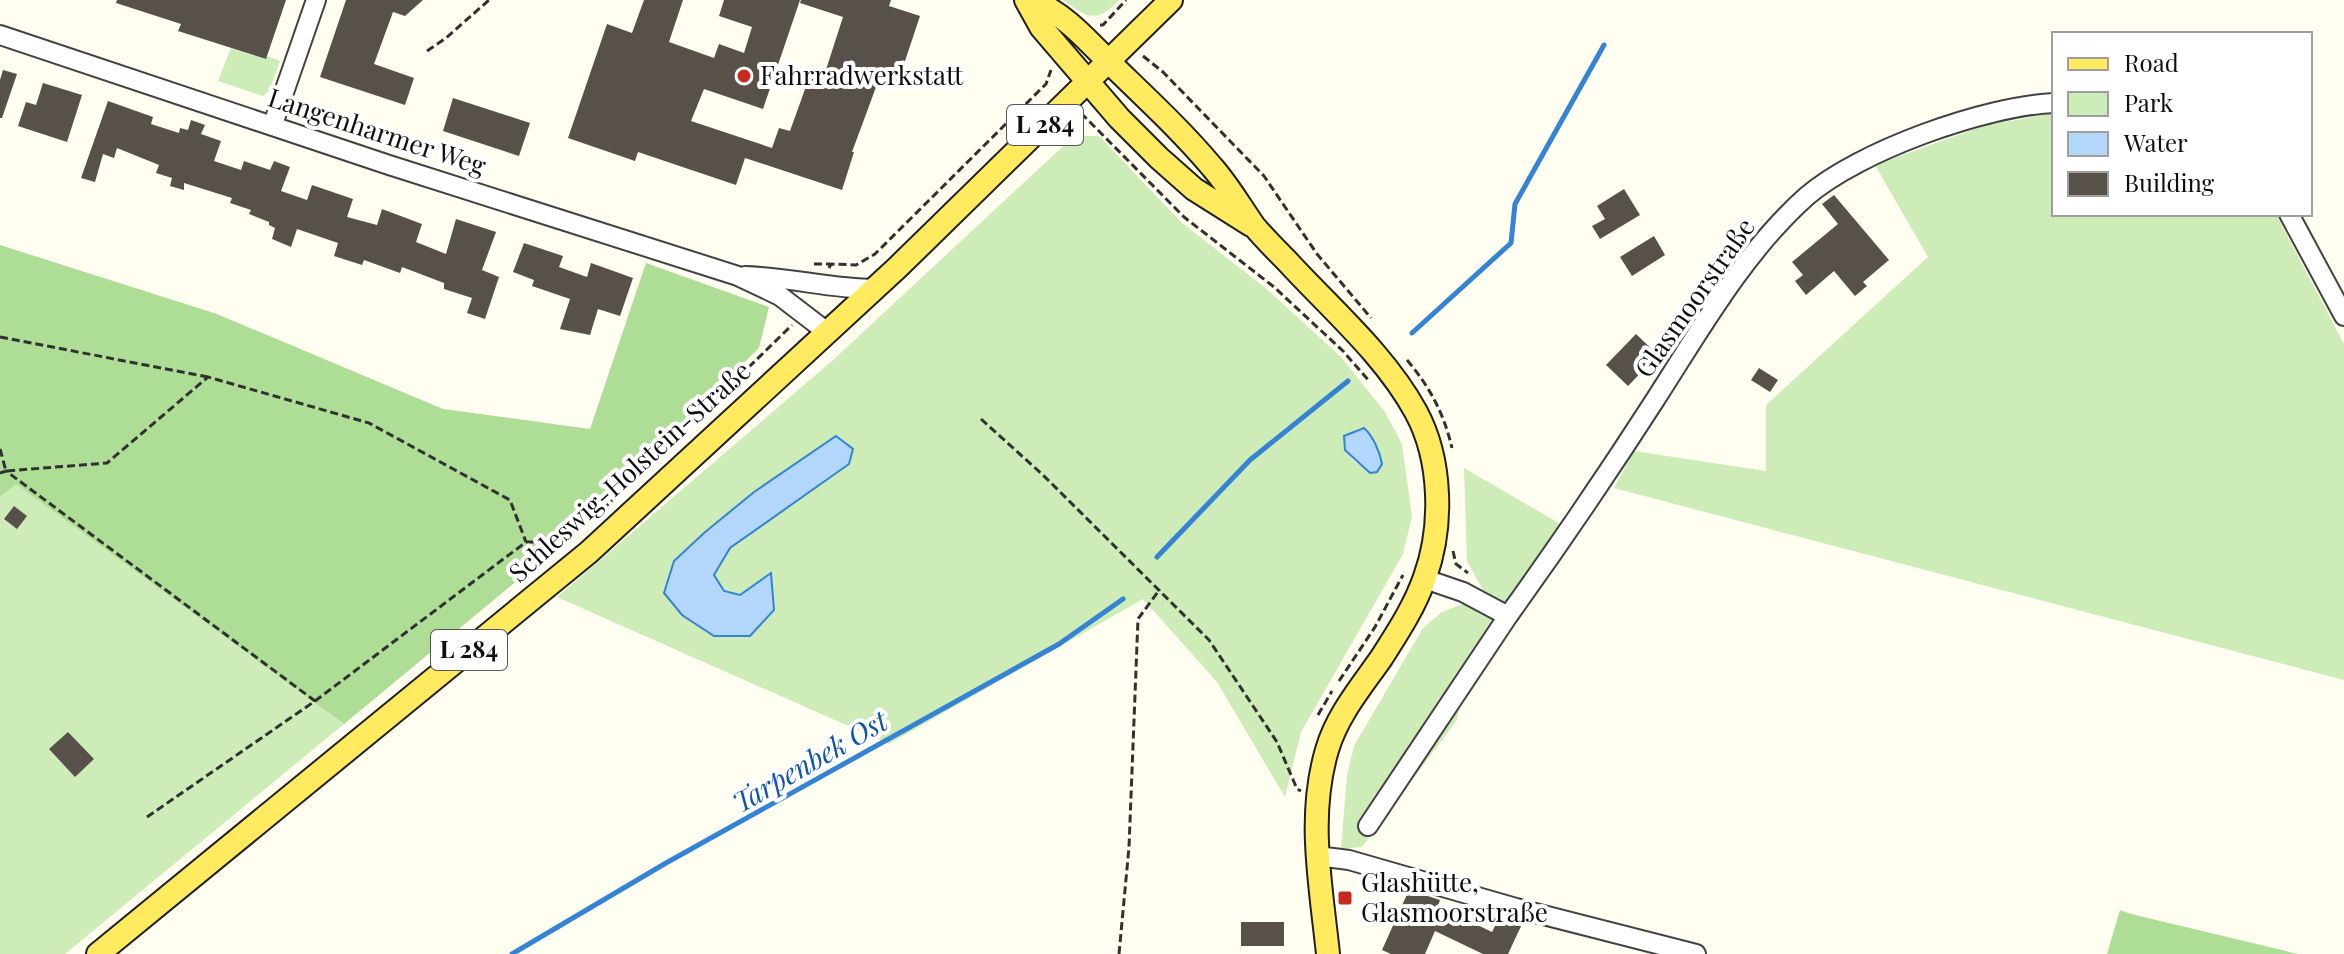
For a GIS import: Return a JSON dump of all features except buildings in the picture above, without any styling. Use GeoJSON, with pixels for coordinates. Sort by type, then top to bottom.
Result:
{"type":"FeatureCollection","features":[{"type":"Feature","properties":{"kind":"main road"},"geometry":{"type":"LineString","coordinates":[[1028,0],[1055,13],[1082,34],[1154,103],[1213,167],[1256,228],[1383,364],[1424,427],[1430,445],[1436,488],[1434,544],[1425,579],[1407,617],[1332,734],[1322,768],[1317,802],[1317,856],[1328,954]]}},
{"type":"Feature","properties":{"kind":"main road"},"geometry":{"type":"LineString","coordinates":[[1028,0],[1041,27],[1119,118],[1194,189],[1256,228]]}},
{"type":"Feature","properties":{"kind":"main road","name":"Schleswig-Holstein-Straße"},"geometry":{"type":"LineString","coordinates":[[98,954],[589,552],[875,289],[1110,63],[1171,0]]}},
{"type":"Feature","properties":{"kind":"street"},"geometry":{"type":"LineString","coordinates":[[273,124],[316,0]]}},
{"type":"Feature","properties":{"kind":"street","name":"Langenharmer Weg"},"geometry":{"type":"LineString","coordinates":[[0,35],[389,165],[738,276],[780,296],[827,332]]}},
{"type":"Feature","properties":{"kind":"street","name":"Glasmoorstraße"},"geometry":{"type":"LineString","coordinates":[[1368,826],[1753,252],[1806,197],[1840,170],[1889,148],[1983,114],[2052,103]]}},
{"type":"Feature","properties":{"kind":"street"},"geometry":{"type":"LineString","coordinates":[[2290,216],[2344,316]]}},
{"type":"Feature","properties":{"kind":"street","name":"Langenharmer Weg"},"geometry":{"type":"LineString","coordinates":[[738,276],[781,277],[854,289],[875,289]]}},
{"type":"Feature","properties":{"kind":"street"},"geometry":{"type":"LineString","coordinates":[[1425,579],[1463,592],[1508,616]]}},
{"type":"Feature","properties":{"kind":"street"},"geometry":{"type":"LineString","coordinates":[[1317,856],[1349,860],[1516,908],[1696,954]]}},
{"type":"Feature","properties":{"kind":"path"},"geometry":{"type":"LineString","coordinates":[[427,51],[489,0]]}},
{"type":"Feature","properties":{"kind":"path"},"geometry":{"type":"LineString","coordinates":[[1082,34],[1091,24],[1103,25],[1126,0]]}},
{"type":"Feature","properties":{"kind":"path"},"geometry":{"type":"LineString","coordinates":[[821,284],[831,264],[856,265],[875,254],[1046,84],[1051,63],[1063,51]]}},
{"type":"Feature","properties":{"kind":"path"},"geometry":{"type":"LineString","coordinates":[[1051,72],[1087,121],[1184,217],[1274,287],[1343,351],[1373,385]]}},
{"type":"Feature","properties":{"kind":"path"},"geometry":{"type":"LineString","coordinates":[[588,524],[803,312]]}},
{"type":"Feature","properties":{"kind":"path"},"geometry":{"type":"LineString","coordinates":[[0,337],[208,377],[369,423],[510,500],[526,542]]}},
{"type":"Feature","properties":{"kind":"path"},"geometry":{"type":"LineString","coordinates":[[0,473],[107,463],[208,377]]}},
{"type":"Feature","properties":{"kind":"path"},"geometry":{"type":"LineString","coordinates":[[981,419],[1160,589],[1209,640],[1277,742],[1297,789],[1317,802]]}},
{"type":"Feature","properties":{"kind":"path"},"geometry":{"type":"LineString","coordinates":[[0,449],[6,471],[315,701]]}},
{"type":"Feature","properties":{"kind":"path"},"geometry":{"type":"LineString","coordinates":[[147,817],[315,701],[526,542],[566,546],[556,555]]}},
{"type":"Feature","properties":{"kind":"path"},"geometry":{"type":"LineString","coordinates":[[1119,954],[1129,847],[1138,619],[1160,589]]}},
{"type":"Feature","properties":{"kind":"green space"},"geometry":{"type":"Polygon","coordinates":[[[1063,0],[1119,0],[1104,13],[1092,16],[1063,0]]]}},
{"type":"Feature","properties":{"kind":"green space"},"geometry":{"type":"Polygon","coordinates":[[[231,48],[280,61],[269,91],[263,96],[218,81],[231,48]]]}},
{"type":"Feature","properties":{"kind":"green space"},"geometry":{"type":"Polygon","coordinates":[[[2052,113],[2052,216],[2277,216],[2344,344],[2344,680],[1614,488],[1634,451],[1766,471],[1766,405],[1928,257],[1875,165],[1983,126],[2052,113]]]}},
{"type":"Feature","properties":{"kind":"green space"},"geometry":{"type":"Polygon","coordinates":[[[1074,136],[1099,136],[1181,222],[1269,291],[1340,356],[1385,412],[1402,444],[1412,516],[1403,554],[1301,732],[1285,797],[1217,682],[1143,599],[889,744],[557,597],[833,360],[1074,136]],[[1357,429],[1345,450],[1357,464],[1368,431],[1357,429]],[[849,464],[754,492],[674,562],[714,636],[770,573],[741,596],[724,591],[714,575],[730,548],[849,464]]]}},
{"type":"Feature","properties":{"kind":"green space"},"geometry":{"type":"Polygon","coordinates":[[[0,245],[217,314],[443,409],[590,429],[646,263],[769,307],[759,348],[542,560],[344,724],[16,484],[0,497],[0,245]]]}},
{"type":"Feature","properties":{"kind":"green space"},"geometry":{"type":"Polygon","coordinates":[[[1464,468],[1562,525],[1508,604],[1483,590],[1467,561],[1464,468]]]}},
{"type":"Feature","properties":{"kind":"green space"},"geometry":{"type":"Polygon","coordinates":[[[15,483],[344,724],[65,954],[0,954],[0,497],[15,483]]]}},
{"type":"Feature","properties":{"kind":"green space"},"geometry":{"type":"Polygon","coordinates":[[[1466,603],[1512,625],[1459,706],[1457,720],[1362,847],[1341,849],[1347,775],[1354,746],[1423,628],[1442,612],[1466,603]]]}},
{"type":"Feature","properties":{"kind":"green space"},"geometry":{"type":"Polygon","coordinates":[[[2120,910],[2131,914],[2298,954],[2107,954],[2120,910]]]}},
{"type":"Feature","properties":{"kind":"water"},"geometry":{"type":"Polygon","coordinates":[[[1364,428],[1380,454],[1382,464],[1377,472],[1370,473],[1345,450],[1344,436],[1364,428]]]}},
{"type":"Feature","properties":{"kind":"water"},"geometry":{"type":"Polygon","coordinates":[[[836,436],[853,449],[849,464],[730,548],[714,575],[724,591],[740,595],[771,573],[774,610],[750,636],[714,636],[682,615],[664,593],[674,561],[754,492],[836,436]]]}},
{"type":"Feature","properties":{"kind":"waterway","name":"Tarpenbek Ost"},"geometry":{"type":"LineString","coordinates":[[1412,333],[1511,243],[1515,204],[1604,45]]}},
{"type":"Feature","properties":{"kind":"waterway","name":"Tarpenbek Ost"},"geometry":{"type":"LineString","coordinates":[[1157,557],[1250,460],[1348,381]]}},
{"type":"Feature","properties":{"kind":"waterway","name":"Tarpenbek Ost"},"geometry":{"type":"LineString","coordinates":[[512,954],[666,863],[1059,644],[1123,599]]}},
{"type":"Feature","properties":{"kind":"place","name":"Fahrradwerkstatt"},"geometry":{"type":"Point","coordinates":[744,76]}},
{"type":"Feature","properties":{"kind":"place","name":"Glashütte, Glasmoorstraße"},"geometry":{"type":"Point","coordinates":[1345,898]}}]}
